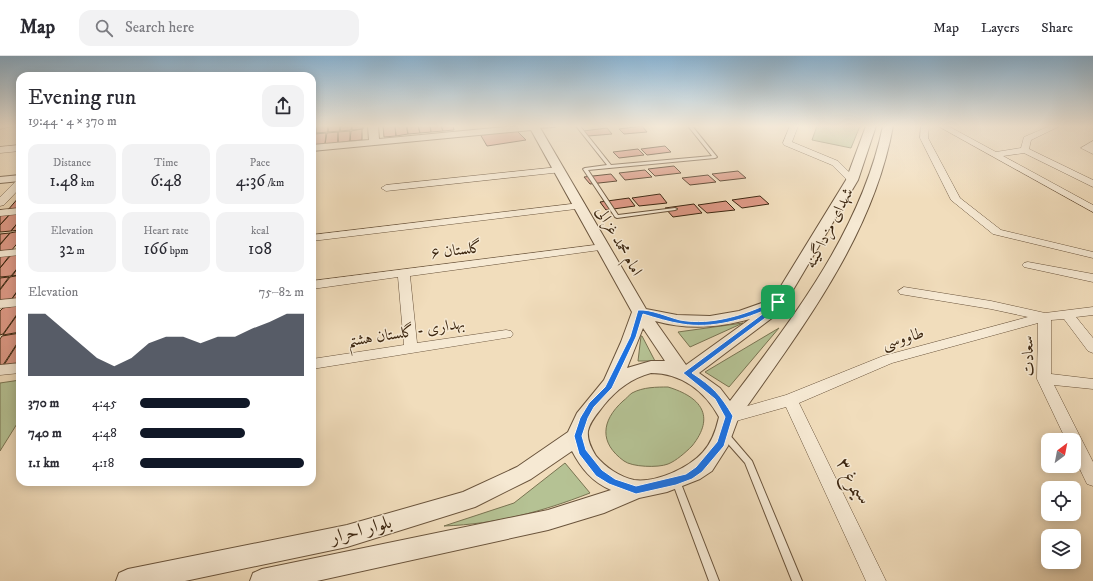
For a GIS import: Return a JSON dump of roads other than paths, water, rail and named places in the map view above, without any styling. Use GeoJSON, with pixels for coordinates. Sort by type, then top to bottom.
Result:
{"type":"FeatureCollection","features":[{"type":"Feature","properties":{"kind":"street","name":"امام محمد غزالی"},"geometry":{"type":"LineString","coordinates":[[548,150],[640,312],[684,372]]}},
{"type":"Feature","properties":{"kind":"street"},"geometry":{"type":"LineString","coordinates":[[805,150],[835,163],[852,180]]}},
{"type":"Feature","properties":{"kind":"street","name":"شهدای مزداگینه"},"geometry":{"type":"LineString","coordinates":[[684,372],[774,309],[852,180],[862,150]]}},
{"type":"Feature","properties":{"kind":"street","name":"شهدای مزداگینه"},"geometry":{"type":"LineString","coordinates":[[729,416],[813,300],[853,228],[883,150]]}},
{"type":"Feature","properties":{"kind":"street"},"geometry":{"type":"LineString","coordinates":[[930,150],[956,200],[997,232],[1093,255]]}},
{"type":"Feature","properties":{"kind":"street"},"geometry":{"type":"LineString","coordinates":[[986,150],[1093,210]]}},
{"type":"Feature","properties":{"kind":"street"},"geometry":{"type":"LineString","coordinates":[[994,155],[1022,150]]}},
{"type":"Feature","properties":{"kind":"street"},"geometry":{"type":"LineString","coordinates":[[1026,150],[1093,184]]}},
{"type":"Feature","properties":{"kind":"street"},"geometry":{"type":"LineString","coordinates":[[386,188],[559,170]]}},
{"type":"Feature","properties":{"kind":"street"},"geometry":{"type":"LineString","coordinates":[[0,180],[16,178]]}},
{"type":"Feature","properties":{"kind":"street"},"geometry":{"type":"LineString","coordinates":[[0,203],[16,186]]}},
{"type":"Feature","properties":{"kind":"street"},"geometry":{"type":"LineString","coordinates":[[316,238],[580,206]]}},
{"type":"Feature","properties":{"kind":"street"},"geometry":{"type":"LineString","coordinates":[[0,213],[16,211]]}},
{"type":"Feature","properties":{"kind":"street","name":"گلستان ۶"},"geometry":{"type":"LineString","coordinates":[[316,284],[603,247]]}},
{"type":"Feature","properties":{"kind":"street"},"geometry":{"type":"LineString","coordinates":[[0,254],[16,252]]}},
{"type":"Feature","properties":{"kind":"street"},"geometry":{"type":"LineString","coordinates":[[1028,266],[1093,278]]}},
{"type":"Feature","properties":{"kind":"street"},"geometry":{"type":"LineString","coordinates":[[404,273],[411,349]]}},
{"type":"Feature","properties":{"kind":"street"},"geometry":{"type":"LineString","coordinates":[[904,291],[991,305],[1045,317]]}},
{"type":"Feature","properties":{"kind":"street"},"geometry":{"type":"LineString","coordinates":[[0,304],[16,302]]}},
{"type":"Feature","properties":{"kind":"street"},"geometry":{"type":"LineString","coordinates":[[608,388],[633,337],[640,312],[682,322],[717,322],[759,311],[778,302]]}},
{"type":"Feature","properties":{"kind":"street","name":"طاووسی"},"geometry":{"type":"LineString","coordinates":[[729,416],[790,400],[888,360],[1045,317],[1093,311]]}},
{"type":"Feature","properties":{"kind":"street"},"geometry":{"type":"LineString","coordinates":[[1067,314],[1093,348]]}},
{"type":"Feature","properties":{"kind":"street","name":"سعادت"},"geometry":{"type":"LineString","coordinates":[[1045,317],[1044,379],[1087,455],[1093,479]]}},
{"type":"Feature","properties":{"kind":"street","name":"بهداری - گلستان هشتم"},"geometry":{"type":"LineString","coordinates":[[316,363],[506,334]]}},
{"type":"Feature","properties":{"kind":"street"},"geometry":{"type":"LineString","coordinates":[[652,366],[684,372],[705,385],[718,397],[729,416],[725,435],[713,455],[699,470],[676,481],[636,490],[612,481],[599,473],[582,451],[578,436],[584,418],[592,405],[608,388],[621,377],[638,369],[652,366]]}},
{"type":"Feature","properties":{"kind":"street"},"geometry":{"type":"LineString","coordinates":[[0,370],[16,368]]}},
{"type":"Feature","properties":{"kind":"street"},"geometry":{"type":"LineString","coordinates":[[1044,379],[1093,384]]}},
{"type":"Feature","properties":{"kind":"street","name":"سیمرغ ۳"},"geometry":{"type":"LineString","coordinates":[[790,400],[876,581]]}},
{"type":"Feature","properties":{"kind":"street","name":"بلوار احرار"},"geometry":{"type":"LineString","coordinates":[[128,581],[347,536],[467,500],[524,474],[578,436]]}},
{"type":"Feature","properties":{"kind":"street","name":"بلوار احرار"},"geometry":{"type":"LineString","coordinates":[[262,581],[548,520],[604,503],[636,490]]}},
{"type":"Feature","properties":{"kind":"lane"},"geometry":{"type":"LineString","coordinates":[[598,150],[610,166]]}},
{"type":"Feature","properties":{"kind":"lane"},"geometry":{"type":"LineString","coordinates":[[675,209],[617,217],[585,169],[715,157],[710,150]]}},
{"type":"Feature","properties":{"kind":"lane"},"geometry":{"type":"LineString","coordinates":[[725,435],[748,461],[797,581]]}},
{"type":"Feature","properties":{"kind":"lane"},"geometry":{"type":"LineString","coordinates":[[676,481],[714,581]]}}]}
